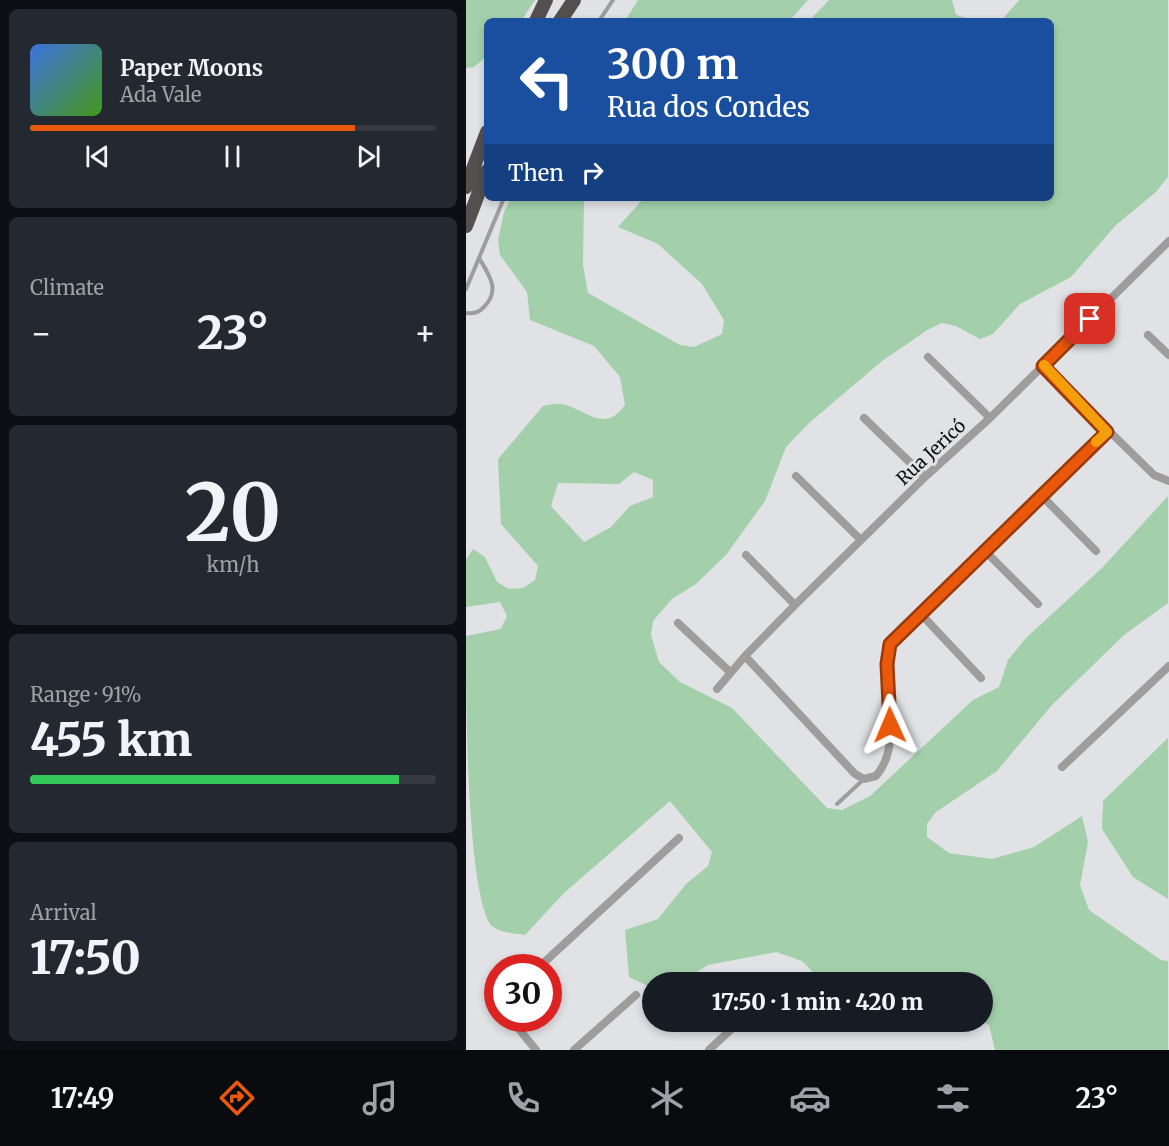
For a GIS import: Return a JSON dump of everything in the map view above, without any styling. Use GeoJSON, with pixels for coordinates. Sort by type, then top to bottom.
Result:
{"type":"FeatureCollection","features":[{"type":"Feature","properties":{"kind":"highway"},"geometry":{"type":"LineString","coordinates":[[537,18],[546,0]]}},
{"type":"Feature","properties":{"kind":"highway"},"geometry":{"type":"LineString","coordinates":[[555,18],[563,0]]}},
{"type":"Feature","properties":{"kind":"highway"},"geometry":{"type":"LineString","coordinates":[[562,18],[574,0]]}},
{"type":"Feature","properties":{"kind":"highway"},"geometry":{"type":"LineString","coordinates":[[466,187],[484,140]]}},
{"type":"Feature","properties":{"kind":"highway"},"geometry":{"type":"LineString","coordinates":[[466,226],[484,179]]}},
{"type":"Feature","properties":{"kind":"street","name":"Rua Jericó"},"geometry":{"type":"LineString","coordinates":[[717,689],[730,672],[795,605],[925,477],[990,418],[1168,241]]}},
{"type":"Feature","properties":{"kind":"street"},"geometry":{"type":"LineString","coordinates":[[1148,335],[1168,355]]}},
{"type":"Feature","properties":{"kind":"street"},"geometry":{"type":"LineString","coordinates":[[928,357],[990,418]]}},
{"type":"Feature","properties":{"kind":"street"},"geometry":{"type":"LineString","coordinates":[[1043,366],[1107,432],[1154,475],[1168,481]]}},
{"type":"Feature","properties":{"kind":"street"},"geometry":{"type":"LineString","coordinates":[[864,418],[925,477]]}},
{"type":"Feature","properties":{"kind":"street"},"geometry":{"type":"LineString","coordinates":[[745,656],[855,774],[864,779],[876,776],[887,759],[891,708],[887,653],[890,644],[920,613],[986,553],[1041,495],[1107,432]]}},
{"type":"Feature","properties":{"kind":"street"},"geometry":{"type":"LineString","coordinates":[[796,476],[861,540]]}},
{"type":"Feature","properties":{"kind":"street"},"geometry":{"type":"LineString","coordinates":[[1041,495],[1096,550]]}},
{"type":"Feature","properties":{"kind":"street"},"geometry":{"type":"LineString","coordinates":[[986,553],[1038,604]]}},
{"type":"Feature","properties":{"kind":"street"},"geometry":{"type":"LineString","coordinates":[[746,555],[795,605]]}},
{"type":"Feature","properties":{"kind":"street"},"geometry":{"type":"LineString","coordinates":[[920,613],[981,678]]}},
{"type":"Feature","properties":{"kind":"street"},"geometry":{"type":"LineString","coordinates":[[678,623],[730,672]]}},
{"type":"Feature","properties":{"kind":"street"},"geometry":{"type":"LineString","coordinates":[[1062,766],[1168,666]]}},
{"type":"Feature","properties":{"kind":"street"},"geometry":{"type":"LineString","coordinates":[[553,954],[679,838]]}},
{"type":"Feature","properties":{"kind":"street"},"geometry":{"type":"LineString","coordinates":[[574,1050],[637,995]]}},
{"type":"Feature","properties":{"kind":"street"},"geometry":{"type":"LineString","coordinates":[[521,1032],[536,1050]]}},
{"type":"Feature","properties":{"kind":"street"},"geometry":{"type":"LineString","coordinates":[[709,1050],[728,1032]]}},
{"type":"Feature","properties":{"kind":"lane"},"geometry":{"type":"LineString","coordinates":[[601,18],[613,0]]}},
{"type":"Feature","properties":{"kind":"lane"},"geometry":{"type":"LineString","coordinates":[[466,289],[503,201]]}},
{"type":"Feature","properties":{"kind":"lane"},"geometry":{"type":"LineString","coordinates":[[466,313],[479,312],[490,302],[494,290],[479,258]]}},
{"type":"Feature","properties":{"kind":"lane"},"geometry":{"type":"LineString","coordinates":[[837,804],[864,779]]}},
{"type":"Feature","properties":{"kind":"green space"},"geometry":{"type":"Polygon","coordinates":[[[466,0],[535,0],[523,18],[484,18],[484,59],[474,67],[466,68],[466,0]]]}},
{"type":"Feature","properties":{"kind":"green space"},"geometry":{"type":"Polygon","coordinates":[[[638,0],[808,0],[792,18],[627,18],[638,0]]]}},
{"type":"Feature","properties":{"kind":"green space"},"geometry":{"type":"Polygon","coordinates":[[[829,0],[952,0],[956,15],[967,18],[812,18],[829,0]]]}},
{"type":"Feature","properties":{"kind":"green space"},"geometry":{"type":"Polygon","coordinates":[[[1019,0],[1168,0],[1168,177],[1156,192],[1116,225],[1071,277],[1020,304],[993,334],[980,339],[956,326],[942,323],[929,329],[882,361],[808,424],[786,447],[765,501],[726,555],[696,584],[672,599],[653,621],[651,635],[659,662],[680,682],[732,708],[827,808],[842,810],[870,796],[973,700],[999,687],[1008,660],[1026,638],[1102,568],[1168,496],[1168,603],[1124,635],[1052,705],[997,771],[936,812],[927,824],[927,837],[949,853],[992,859],[1034,847],[1082,816],[1088,842],[1080,885],[1089,910],[1161,960],[1168,961],[1168,1050],[995,1050],[991,1032],[993,1032],[993,972],[813,972],[802,961],[776,952],[708,965],[696,972],[642,972],[642,983],[629,977],[625,930],[658,919],[686,884],[708,866],[712,852],[670,801],[564,893],[525,935],[501,931],[490,924],[482,903],[472,831],[466,700],[466,636],[501,629],[507,616],[500,602],[466,607],[466,560],[473,549],[485,557],[497,582],[509,589],[523,588],[535,580],[538,566],[501,524],[498,459],[543,406],[562,404],[595,418],[603,419],[617,414],[625,405],[620,377],[594,346],[530,320],[527,292],[500,255],[498,240],[504,212],[510,201],[584,201],[583,265],[588,293],[680,345],[694,347],[722,334],[724,320],[702,284],[658,244],[618,227],[641,201],[1054,201],[1054,18],[1004,18],[1019,0]],[[634,472],[619,484],[558,483],[551,506],[584,542],[611,527],[630,506],[653,497],[653,480],[634,472]]]}},
{"type":"Feature","properties":{"kind":"green space"},"geometry":{"type":"Polygon","coordinates":[[[1168,738],[1168,899],[1133,877],[1102,829],[1103,801],[1168,738]]]}},
{"type":"Feature","properties":{"kind":"slow traffic"},"geometry":{"type":"LineString","coordinates":[[1044,365],[1107,432],[1096,442]]}},
{"type":"Feature","properties":{"kind":"route"},"geometry":{"type":"LineString","coordinates":[[890,725],[891,708],[887,678],[887,653],[890,644],[920,613],[986,553],[1041,495],[1107,432],[1043,366],[1090,319]]}}]}
